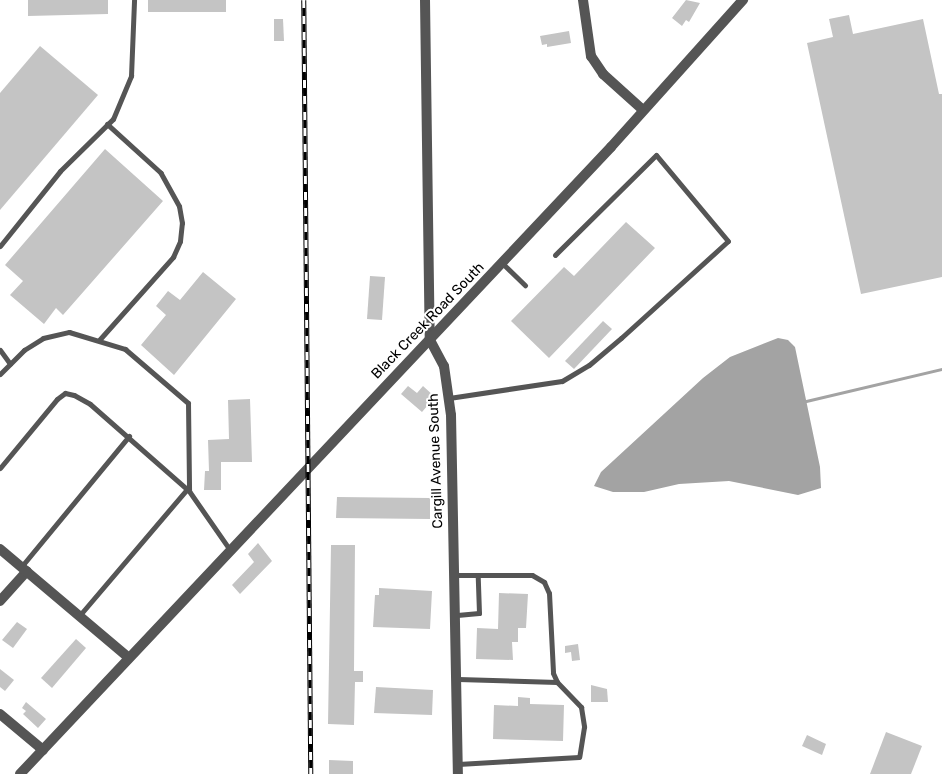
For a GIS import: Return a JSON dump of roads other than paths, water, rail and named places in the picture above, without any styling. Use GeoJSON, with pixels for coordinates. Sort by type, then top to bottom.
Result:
{"type":"FeatureCollection","features":[{"type":"Feature","properties":{"kind":"street","name":"Cargill Avenue South"},"geometry":{"type":"LineString","coordinates":[[425,0],[430,340],[444,366],[449,398],[457,615],[458,769]]}},
{"type":"Feature","properties":{"kind":"street"},"geometry":{"type":"LineString","coordinates":[[583,0],[590,56],[603,74],[643,110]]}},
{"type":"Feature","properties":{"kind":"street","name":"Black Creek Road South"},"geometry":{"type":"LineString","coordinates":[[20,774],[128,657],[502,263],[743,0]]}},
{"type":"Feature","properties":{"kind":"street"},"geometry":{"type":"LineString","coordinates":[[0,549],[128,657]]}},
{"type":"Feature","properties":{"kind":"street"},"geometry":{"type":"LineString","coordinates":[[0,601],[24,569]]}},
{"type":"Feature","properties":{"kind":"street"},"geometry":{"type":"LineString","coordinates":[[0,714],[43,750]]}},
{"type":"Feature","properties":{"kind":"lane"},"geometry":{"type":"LineString","coordinates":[[0,246],[49,184],[107,124],[124,96],[131,76],[134,0]]}},
{"type":"Feature","properties":{"kind":"lane"},"geometry":{"type":"LineString","coordinates":[[100,339],[173,257],[180,241],[182,223],[172,189],[161,173],[107,124]]}},
{"type":"Feature","properties":{"kind":"lane"},"geometry":{"type":"LineString","coordinates":[[449,398],[562,381],[589,366],[728,241],[656,155],[555,255]]}},
{"type":"Feature","properties":{"kind":"lane"},"geometry":{"type":"LineString","coordinates":[[502,263],[525,285]]}},
{"type":"Feature","properties":{"kind":"lane"},"geometry":{"type":"LineString","coordinates":[[0,374],[43,338],[69,332],[100,339],[136,356],[188,403],[188,490],[79,616]]}},
{"type":"Feature","properties":{"kind":"lane"},"geometry":{"type":"LineString","coordinates":[[0,350],[10,364]]}},
{"type":"Feature","properties":{"kind":"lane"},"geometry":{"type":"LineString","coordinates":[[0,468],[65,393],[90,404],[129,436],[188,490],[230,550]]}},
{"type":"Feature","properties":{"kind":"lane"},"geometry":{"type":"LineString","coordinates":[[24,569],[129,436]]}},
{"type":"Feature","properties":{"kind":"lane"},"geometry":{"type":"LineString","coordinates":[[455,575],[532,575],[544,582],[549,593],[553,673],[557,682],[581,708],[584,727],[578,757],[458,769]]}},
{"type":"Feature","properties":{"kind":"lane"},"geometry":{"type":"LineString","coordinates":[[457,615],[479,613],[478,575]]}},
{"type":"Feature","properties":{"kind":"lane"},"geometry":{"type":"LineString","coordinates":[[458,679],[557,682]]}},
{"type":"Feature","properties":{"kind":"waterway"},"geometry":{"type":"LineString","coordinates":[[802,402],[942,369]]}},
{"type":"Feature","properties":{"kind":"railway"},"geometry":{"type":"LineString","coordinates":[[304,0],[311,774]]}}]}
